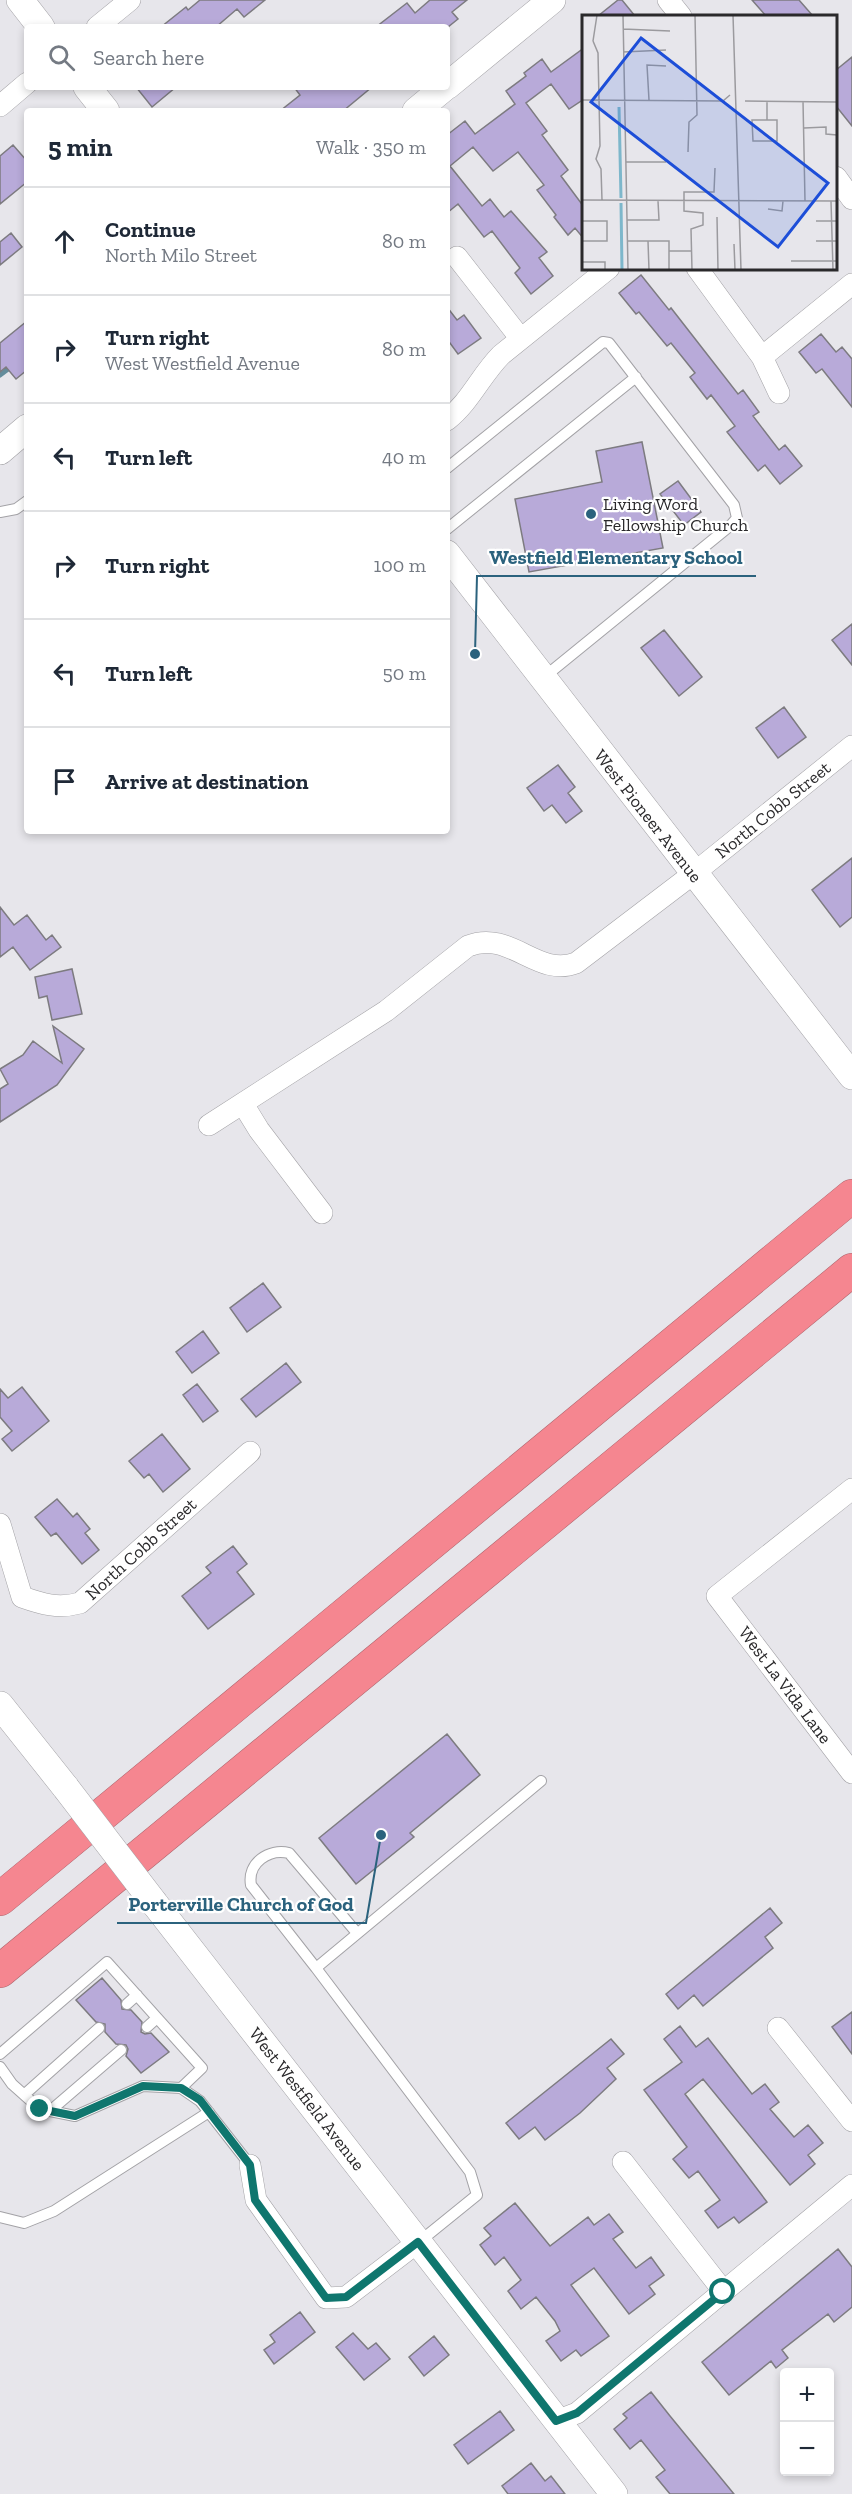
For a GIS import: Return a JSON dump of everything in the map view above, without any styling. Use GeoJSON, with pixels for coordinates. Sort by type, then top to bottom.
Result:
{"type":"FeatureCollection","features":[{"type":"Feature","properties":{"kind":"highway"},"geometry":{"type":"LineString","coordinates":[[0,1899],[850,1196]]}},
{"type":"Feature","properties":{"kind":"highway"},"geometry":{"type":"LineString","coordinates":[[0,1971],[852,1270]]}},
{"type":"Feature","properties":{"kind":"street"},"geometry":{"type":"LineString","coordinates":[[20,0],[39,24]]}},
{"type":"Feature","properties":{"kind":"street"},"geometry":{"type":"LineString","coordinates":[[101,24],[130,0]]}},
{"type":"Feature","properties":{"kind":"street"},"geometry":{"type":"LineString","coordinates":[[450,83],[552,0]]}},
{"type":"Feature","properties":{"kind":"street"},"geometry":{"type":"LineString","coordinates":[[668,0],[680,15]]}},
{"type":"Feature","properties":{"kind":"street"},"geometry":{"type":"LineString","coordinates":[[0,105],[24,85]]}},
{"type":"Feature","properties":{"kind":"street"},"geometry":{"type":"LineString","coordinates":[[89,90],[104,108]]}},
{"type":"Feature","properties":{"kind":"street"},"geometry":{"type":"LineString","coordinates":[[420,108],[441,90]]}},
{"type":"Feature","properties":{"kind":"street"},"geometry":{"type":"LineString","coordinates":[[837,178],[852,199]]}},
{"type":"Feature","properties":{"kind":"street"},"geometry":{"type":"LineString","coordinates":[[458,257],[521,339]]}},
{"type":"Feature","properties":{"kind":"street"},"geometry":{"type":"LineString","coordinates":[[450,417],[467,401],[489,368],[607,270]]}},
{"type":"Feature","properties":{"kind":"street"},"geometry":{"type":"LineString","coordinates":[[698,270],[762,357],[779,393]]}},
{"type":"Feature","properties":{"kind":"street"},"geometry":{"type":"LineString","coordinates":[[762,357],[852,284]]}},
{"type":"Feature","properties":{"kind":"street"},"geometry":{"type":"LineString","coordinates":[[0,450],[24,430]]}},
{"type":"Feature","properties":{"kind":"street","name":"West Pioneer Avenue"},"geometry":{"type":"LineString","coordinates":[[450,558],[852,1076]]}},
{"type":"Feature","properties":{"kind":"street","name":"North Cobb Street"},"geometry":{"type":"LineString","coordinates":[[243,1104],[386,1011],[468,946],[481,940],[496,942],[550,966],[565,968],[576,963],[693,874],[852,746]]}},
{"type":"Feature","properties":{"kind":"street"},"geometry":{"type":"LineString","coordinates":[[209,1125],[243,1104],[259,1130],[322,1213]]}},
{"type":"Feature","properties":{"kind":"street","name":"North Cobb Street"},"geometry":{"type":"LineString","coordinates":[[0,1524],[22,1597],[50,1607],[80,1603],[250,1452]]}},
{"type":"Feature","properties":{"kind":"street","name":"West La Vida Lane"},"geometry":{"type":"LineString","coordinates":[[852,1488],[717,1596],[852,1773]]}},
{"type":"Feature","properties":{"kind":"street","name":"West Westfield Avenue"},"geometry":{"type":"LineString","coordinates":[[0,1705],[614,2494]]}},
{"type":"Feature","properties":{"kind":"street"},"geometry":{"type":"LineString","coordinates":[[778,2028],[852,2121]]}},
{"type":"Feature","properties":{"kind":"street"},"geometry":{"type":"LineString","coordinates":[[623,2162],[723,2292]]}},
{"type":"Feature","properties":{"kind":"street"},"geometry":{"type":"LineString","coordinates":[[250,2165],[255,2200],[326,2298],[346,2297],[418,2242]]}},
{"type":"Feature","properties":{"kind":"street"},"geometry":{"type":"LineString","coordinates":[[556,2421],[577,2413],[852,2186]]}},
{"type":"Feature","properties":{"kind":"lane"},"geometry":{"type":"LineString","coordinates":[[450,466],[603,342],[613,347],[734,505],[737,518],[542,678]]}},
{"type":"Feature","properties":{"kind":"lane"},"geometry":{"type":"LineString","coordinates":[[450,527],[636,377]]}},
{"type":"Feature","properties":{"kind":"lane"},"geometry":{"type":"LineString","coordinates":[[0,512],[16,509],[24,503]]}},
{"type":"Feature","properties":{"kind":"lane"},"geometry":{"type":"LineString","coordinates":[[316,1968],[541,1781]]}},
{"type":"Feature","properties":{"kind":"lane"},"geometry":{"type":"LineString","coordinates":[[357,1933],[289,1853],[280,1851],[271,1853],[256,1863],[251,1870],[251,1885],[470,2172],[477,2195],[418,2242]]}},
{"type":"Feature","properties":{"kind":"lane"},"geometry":{"type":"LineString","coordinates":[[0,2054],[107,1962],[201,2068],[181,2088]]}},
{"type":"Feature","properties":{"kind":"lane"},"geometry":{"type":"LineString","coordinates":[[127,2004],[137,1995]]}},
{"type":"Feature","properties":{"kind":"lane"},"geometry":{"type":"LineString","coordinates":[[147,2028],[157,2018]]}},
{"type":"Feature","properties":{"kind":"lane"},"geometry":{"type":"LineString","coordinates":[[25,2094],[99,2028]]}},
{"type":"Feature","properties":{"kind":"lane"},"geometry":{"type":"LineString","coordinates":[[50,2111],[121,2050]]}},
{"type":"Feature","properties":{"kind":"lane"},"geometry":{"type":"LineString","coordinates":[[0,2067],[12,2084],[40,2109],[75,2116],[143,2086],[181,2088],[200,2100],[250,2165]]}},
{"type":"Feature","properties":{"kind":"lane"},"geometry":{"type":"LineString","coordinates":[[0,2217],[24,2223],[54,2211],[209,2112]]}},
{"type":"Feature","properties":{"kind":"building"},"geometry":{"type":"Polygon","coordinates":[[[200,0],[265,0],[244,17],[237,9],[220,24],[165,24],[186,7],[188,10],[200,0]]]}},
{"type":"Feature","properties":{"kind":"building"},"geometry":{"type":"Polygon","coordinates":[[[430,0],[467,0],[452,12],[458,19],[450,25],[380,24],[407,3],[415,13],[430,0]]]}},
{"type":"Feature","properties":{"kind":"building"},"geometry":{"type":"Polygon","coordinates":[[[618,0],[622,0],[634,15],[599,15],[618,0]]]}},
{"type":"Feature","properties":{"kind":"building"},"geometry":{"type":"Polygon","coordinates":[[[752,0],[799,0],[812,15],[765,15],[752,0]]]}},
{"type":"Feature","properties":{"kind":"building"},"geometry":{"type":"Polygon","coordinates":[[[582,49],[582,100],[569,109],[551,84],[526,103],[547,131],[542,135],[568,170],[561,176],[582,204],[582,237],[575,228],[568,235],[554,217],[556,215],[537,190],[544,185],[518,152],[493,171],[473,147],[450,166],[450,133],[465,121],[475,134],[515,104],[506,91],[526,76],[524,73],[542,59],[551,72],[582,49]]]}},
{"type":"Feature","properties":{"kind":"building"},"geometry":{"type":"Polygon","coordinates":[[[852,57],[852,126],[837,107],[837,69],[852,57]]]}},
{"type":"Feature","properties":{"kind":"building"},"geometry":{"type":"Polygon","coordinates":[[[138,90],[172,90],[152,107],[138,90]]]}},
{"type":"Feature","properties":{"kind":"building"},"geometry":{"type":"Polygon","coordinates":[[[296,90],[368,90],[347,108],[284,108],[300,95],[296,90]]]}},
{"type":"Feature","properties":{"kind":"building"},"geometry":{"type":"Polygon","coordinates":[[[13,145],[24,158],[24,184],[0,204],[0,156],[13,145]]]}},
{"type":"Feature","properties":{"kind":"building"},"geometry":{"type":"Polygon","coordinates":[[[450,166],[482,206],[490,199],[504,217],[511,211],[547,252],[539,258],[553,276],[531,294],[515,273],[520,268],[492,231],[484,237],[458,204],[450,211],[450,166]]]}},
{"type":"Feature","properties":{"kind":"building"},"geometry":{"type":"Polygon","coordinates":[[[11,233],[22,247],[0,265],[0,242],[11,233]]]}},
{"type":"Feature","properties":{"kind":"building"},"geometry":{"type":"Polygon","coordinates":[[[641,275],[669,310],[671,308],[738,394],[743,390],[759,412],[753,416],[779,450],[785,445],[802,466],[780,484],[765,465],[758,471],[727,432],[735,426],[711,395],[707,399],[690,377],[695,373],[671,343],[667,346],[639,312],[636,314],[619,293],[641,275]]]}},
{"type":"Feature","properties":{"kind":"building"},"geometry":{"type":"Polygon","coordinates":[[[450,311],[457,320],[464,315],[481,338],[458,354],[450,343],[450,311]]]}},
{"type":"Feature","properties":{"kind":"building"},"geometry":{"type":"Polygon","coordinates":[[[24,323],[24,372],[16,379],[6,367],[0,372],[0,343],[24,323]]]}},
{"type":"Feature","properties":{"kind":"building"},"geometry":{"type":"Polygon","coordinates":[[[821,334],[836,352],[842,347],[852,359],[852,407],[822,369],[816,373],[799,352],[821,334]]]}},
{"type":"Feature","properties":{"kind":"building"},"geometry":{"type":"Polygon","coordinates":[[[642,442],[663,548],[529,572],[515,499],[602,482],[596,451],[642,442]]]}},
{"type":"Feature","properties":{"kind":"building"},"geometry":{"type":"Polygon","coordinates":[[[678,481],[701,512],[684,525],[660,494],[678,481]]]}},
{"type":"Feature","properties":{"kind":"building"},"geometry":{"type":"Polygon","coordinates":[[[852,624],[852,665],[832,640],[852,624]]]}},
{"type":"Feature","properties":{"kind":"building"},"geometry":{"type":"Polygon","coordinates":[[[664,630],[702,677],[679,696],[641,648],[664,630]]]}},
{"type":"Feature","properties":{"kind":"building"},"geometry":{"type":"Polygon","coordinates":[[[784,707],[806,737],[778,758],[756,728],[784,707]]]}},
{"type":"Feature","properties":{"kind":"building"},"geometry":{"type":"Polygon","coordinates":[[[558,765],[575,787],[568,793],[582,811],[566,823],[552,805],[544,811],[527,788],[558,765]]]}},
{"type":"Feature","properties":{"kind":"building"},"geometry":{"type":"Polygon","coordinates":[[[852,858],[852,917],[840,927],[812,890],[852,858]]]}},
{"type":"Feature","properties":{"kind":"building"},"geometry":{"type":"Polygon","coordinates":[[[0,907],[14,925],[27,915],[46,940],[52,935],[61,947],[30,970],[13,947],[0,957],[0,907]]]}},
{"type":"Feature","properties":{"kind":"building"},"geometry":{"type":"Polygon","coordinates":[[[72,969],[82,1014],[52,1020],[47,996],[39,998],[35,977],[72,969]]]}},
{"type":"Feature","properties":{"kind":"building"},"geometry":{"type":"Polygon","coordinates":[[[53,1026],[84,1049],[57,1085],[0,1122],[0,1089],[8,1084],[0,1069],[23,1055],[33,1041],[62,1063],[53,1026]]]}},
{"type":"Feature","properties":{"kind":"building"},"geometry":{"type":"Polygon","coordinates":[[[263,1283],[281,1307],[247,1332],[230,1308],[263,1283]]]}},
{"type":"Feature","properties":{"kind":"building"},"geometry":{"type":"Polygon","coordinates":[[[203,1331],[219,1353],[192,1373],[176,1352],[203,1331]]]}},
{"type":"Feature","properties":{"kind":"building"},"geometry":{"type":"Polygon","coordinates":[[[286,1363],[301,1382],[256,1417],[241,1399],[286,1363]]]}},
{"type":"Feature","properties":{"kind":"building"},"geometry":{"type":"Polygon","coordinates":[[[197,1384],[218,1411],[203,1422],[183,1395],[197,1384]]]}},
{"type":"Feature","properties":{"kind":"building"},"geometry":{"type":"Polygon","coordinates":[[[22,1387],[49,1421],[12,1451],[2,1439],[12,1431],[0,1417],[0,1389],[8,1398],[22,1387]]]}},
{"type":"Feature","properties":{"kind":"building"},"geometry":{"type":"Polygon","coordinates":[[[162,1434],[190,1469],[163,1492],[149,1474],[144,1478],[129,1461],[162,1434]]]}},
{"type":"Feature","properties":{"kind":"building"},"geometry":{"type":"Polygon","coordinates":[[[57,1499],[73,1517],[77,1513],[90,1529],[85,1533],[99,1550],[82,1564],[56,1533],[51,1536],[35,1517],[57,1499]]]}},
{"type":"Feature","properties":{"kind":"building"},"geometry":{"type":"Polygon","coordinates":[[[233,1546],[247,1564],[237,1572],[254,1594],[208,1629],[182,1596],[211,1573],[206,1567],[233,1546]]]}},
{"type":"Feature","properties":{"kind":"building"},"geometry":{"type":"Polygon","coordinates":[[[447,1734],[480,1775],[410,1833],[414,1837],[356,1884],[319,1838],[447,1734]]]}},
{"type":"Feature","properties":{"kind":"building"},"geometry":{"type":"Polygon","coordinates":[[[770,1908],[782,1923],[765,1937],[773,1948],[703,2006],[694,1995],[678,2009],[666,1994],[770,1908]]]}},
{"type":"Feature","properties":{"kind":"building"},"geometry":{"type":"Polygon","coordinates":[[[102,1978],[121,2000],[122,2009],[131,2010],[142,2022],[141,2032],[151,2033],[169,2052],[141,2073],[126,2056],[128,2049],[126,2045],[116,2044],[105,2032],[105,2024],[96,2022],[76,2000],[102,1978]]]}},
{"type":"Feature","properties":{"kind":"building"},"geometry":{"type":"Polygon","coordinates":[[[852,2012],[852,2054],[832,2027],[852,2012]]]}},
{"type":"Feature","properties":{"kind":"building"},"geometry":{"type":"Polygon","coordinates":[[[680,2026],[696,2047],[708,2038],[752,2094],[765,2084],[779,2102],[770,2109],[794,2137],[808,2125],[823,2143],[808,2155],[815,2164],[790,2185],[703,2079],[685,2094],[767,2202],[739,2223],[734,2217],[718,2228],[705,2211],[720,2200],[698,2171],[689,2178],[673,2159],[687,2147],[644,2090],[682,2062],[664,2039],[680,2026]]]}},
{"type":"Feature","properties":{"kind":"building"},"geometry":{"type":"Polygon","coordinates":[[[611,2039],[624,2054],[607,2068],[616,2079],[580,2113],[545,2140],[535,2127],[519,2139],[506,2123],[611,2039]]]}},
{"type":"Feature","properties":{"kind":"building"},"geometry":{"type":"Polygon","coordinates":[[[515,2203],[550,2246],[588,2217],[594,2225],[609,2214],[623,2232],[613,2239],[636,2268],[651,2257],[664,2275],[649,2286],[655,2294],[629,2314],[594,2268],[571,2285],[609,2336],[581,2356],[576,2350],[561,2361],[546,2341],[560,2331],[555,2321],[536,2297],[521,2309],[508,2291],[521,2280],[504,2257],[495,2265],[480,2245],[491,2236],[484,2228],[515,2203]]]}},
{"type":"Feature","properties":{"kind":"building"},"geometry":{"type":"Polygon","coordinates":[[[838,2249],[852,2267],[852,2307],[834,2322],[828,2314],[782,2350],[788,2358],[776,2368],[771,2361],[729,2395],[702,2362],[838,2249]]]}},
{"type":"Feature","properties":{"kind":"building"},"geometry":{"type":"Polygon","coordinates":[[[300,2312],[315,2332],[274,2364],[264,2350],[275,2342],[270,2335],[300,2312]]]}},
{"type":"Feature","properties":{"kind":"building"},"geometry":{"type":"Polygon","coordinates":[[[353,2333],[368,2349],[376,2343],[390,2359],[364,2380],[336,2347],[353,2333]]]}},
{"type":"Feature","properties":{"kind":"building"},"geometry":{"type":"Polygon","coordinates":[[[434,2336],[449,2355],[424,2376],[409,2357],[434,2336]]]}},
{"type":"Feature","properties":{"kind":"building"},"geometry":{"type":"Polygon","coordinates":[[[651,2392],[734,2494],[670,2494],[656,2477],[665,2470],[641,2440],[630,2449],[614,2429],[627,2418],[623,2414],[651,2392]]]}},
{"type":"Feature","properties":{"kind":"building"},"geometry":{"type":"Polygon","coordinates":[[[500,2411],[514,2430],[468,2464],[454,2445],[500,2411]]]}},
{"type":"Feature","properties":{"kind":"building"},"geometry":{"type":"Polygon","coordinates":[[[531,2463],[545,2481],[551,2476],[565,2494],[508,2494],[502,2486],[531,2463]]]}},
{"type":"Feature","properties":{"kind":"waterway"},"geometry":{"type":"LineString","coordinates":[[0,375],[12,366]]}},
{"type":"Feature","properties":{"kind":"place","name":"Living Word Fellowship Church"},"geometry":{"type":"Point","coordinates":[591,514]}},
{"type":"Feature","properties":{"kind":"place","name":"Westfield Elementary School"},"geometry":{"type":"Point","coordinates":[475,654]}},
{"type":"Feature","properties":{"kind":"place","name":"Porterville Church of God"},"geometry":{"type":"Point","coordinates":[381,1835]}},
{"type":"Feature","properties":{"kind":"route"},"geometry":{"type":"LineString","coordinates":[[40,2109],[75,2116],[143,2086],[181,2088],[200,2100],[250,2165],[255,2200],[326,2298],[346,2297],[418,2242],[556,2421],[577,2413],[723,2292]]}}]}
